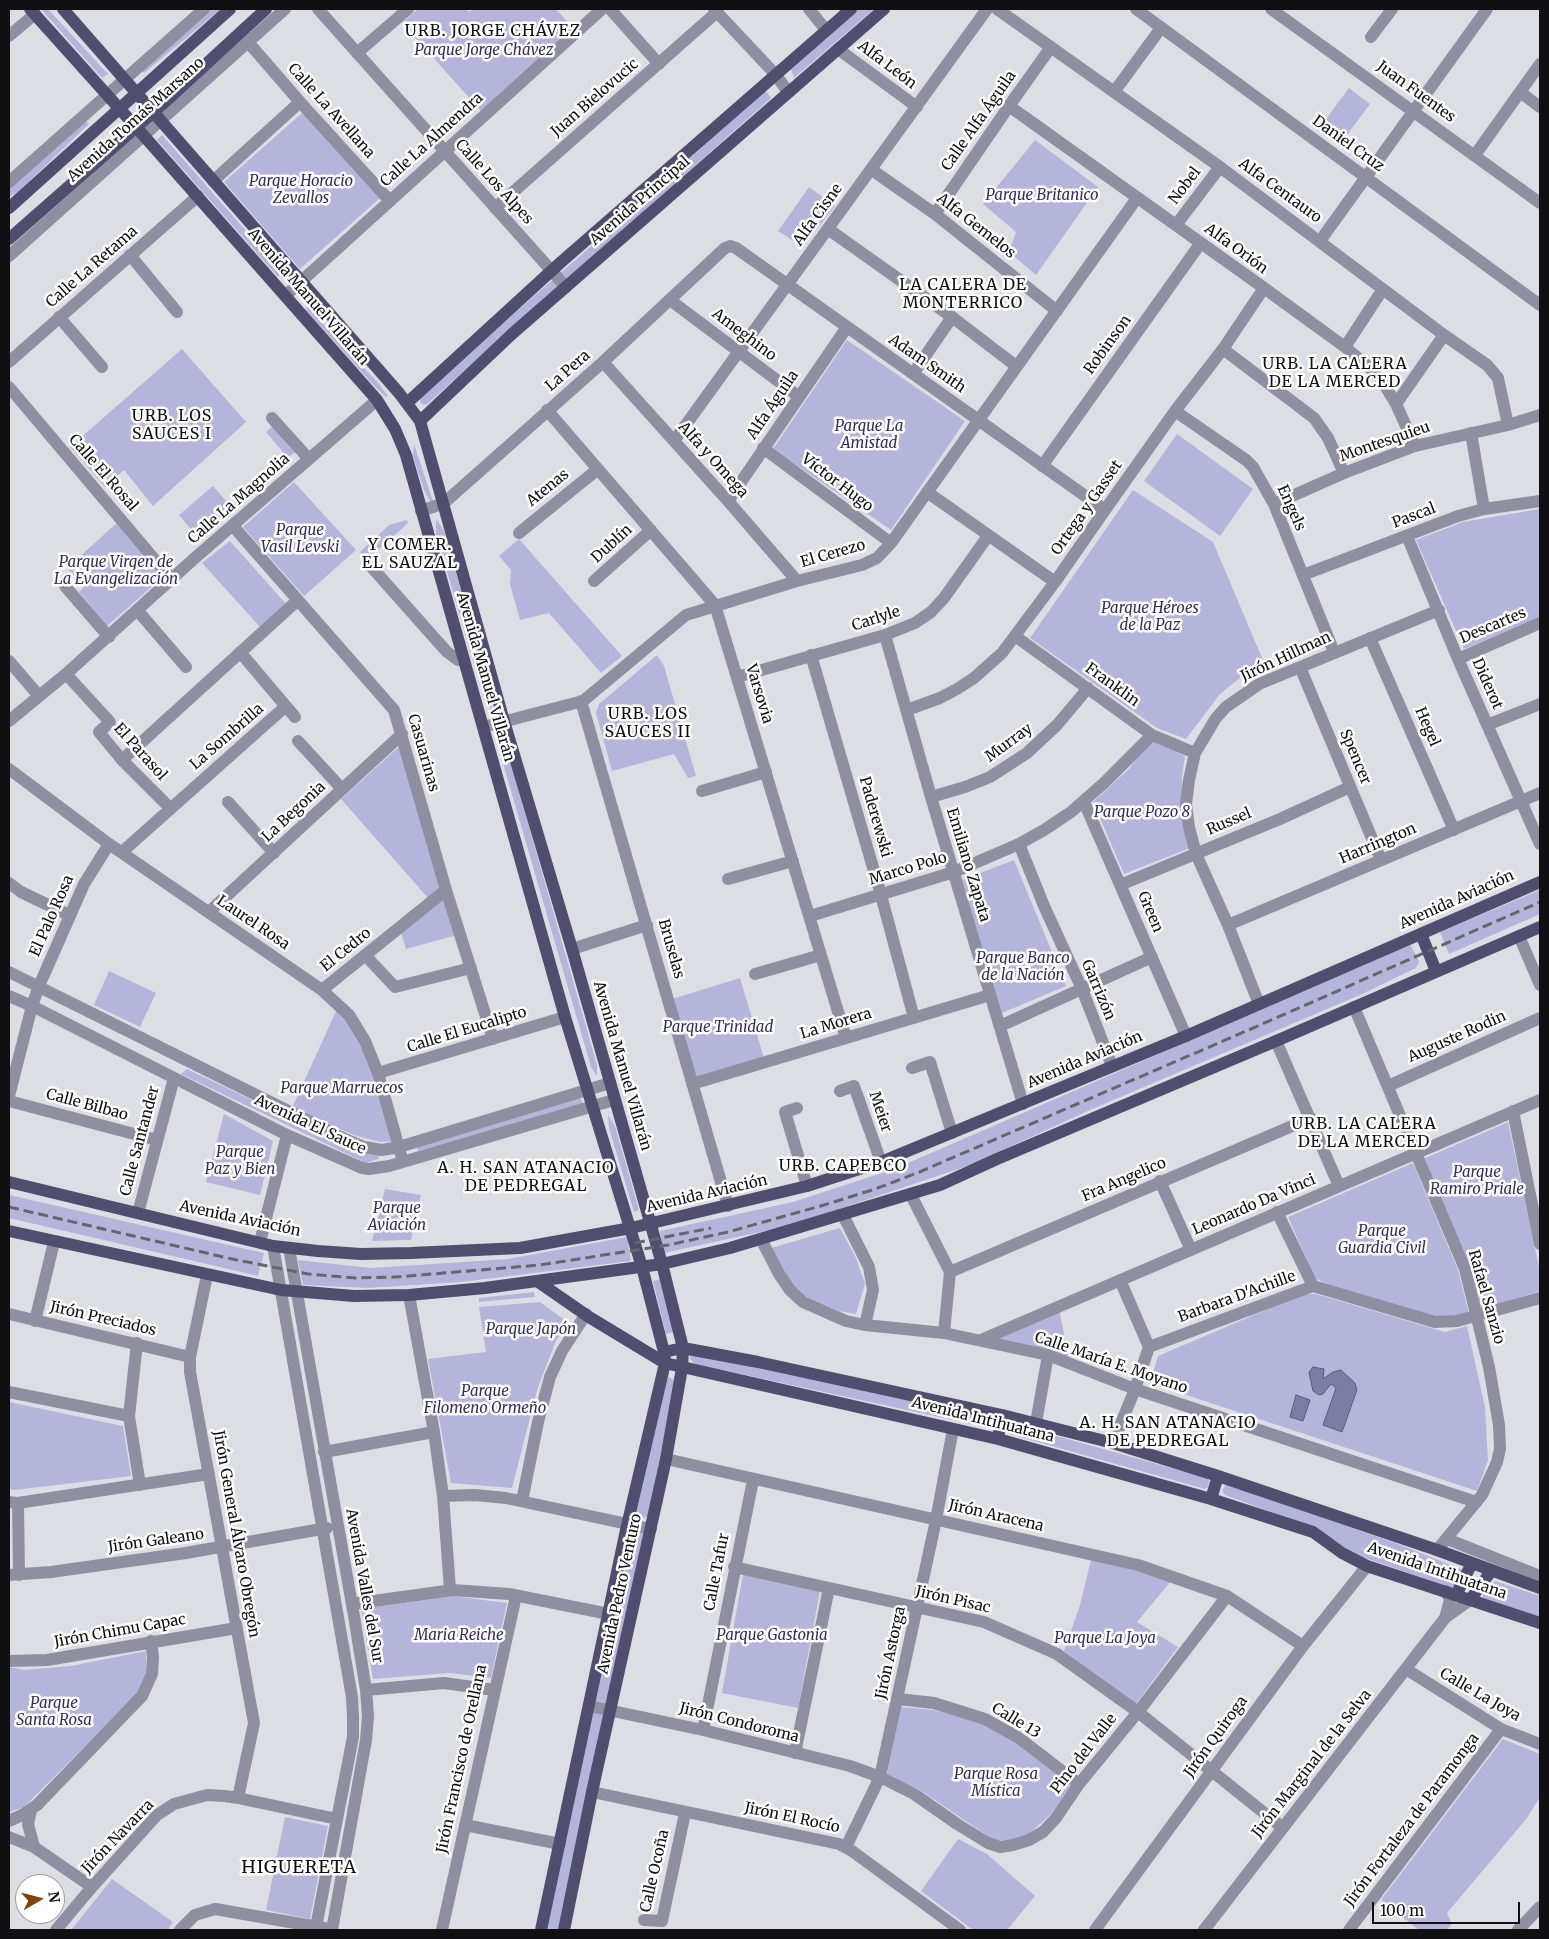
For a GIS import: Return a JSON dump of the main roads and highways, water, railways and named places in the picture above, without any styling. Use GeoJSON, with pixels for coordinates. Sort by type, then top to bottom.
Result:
{"type":"FeatureCollection","features":[{"type":"Feature","properties":{"kind":"main road","name":"Avenida Manuel Villarán"},"geometry":{"type":"LineString","coordinates":[[63,9],[301,281],[412,399],[444,503],[504,721],[572,949],[662,1264]]}},
{"type":"Feature","properties":{"kind":"main road","name":"Avenida Tomás Marsano"},"geometry":{"type":"LineString","coordinates":[[9,208],[230,9]]}},
{"type":"Feature","properties":{"kind":"main road","name":"Avenida Tomás Marsano"},"geometry":{"type":"LineString","coordinates":[[9,239],[157,117],[266,9]]}},
{"type":"Feature","properties":{"kind":"main road","name":"Avenida Principal"},"geometry":{"type":"LineString","coordinates":[[412,399],[551,272],[851,9]]}},
{"type":"Feature","properties":{"kind":"main road","name":"Avenida Principal"},"geometry":{"type":"LineString","coordinates":[[420,421],[510,336],[884,9]]}},
{"type":"Feature","properties":{"kind":"main road","name":"Avenida Manuel Villarán"},"geometry":{"type":"LineString","coordinates":[[32,12],[198,196],[377,400],[401,442],[565,1017],[642,1267]]}},
{"type":"Feature","properties":{"kind":"main road"},"geometry":{"type":"LineString","coordinates":[[9,202],[23,195]]}},
{"type":"Feature","properties":{"kind":"main road"},"geometry":{"type":"LineString","coordinates":[[412,399],[418,401],[422,407],[432,409]]}},
{"type":"Feature","properties":{"kind":"main road","name":"Avenida Aviación"},"geometry":{"type":"LineString","coordinates":[[9,1182],[273,1246],[361,1254],[520,1248],[631,1228],[807,1186],[881,1162],[1186,1036],[1540,882]]}},
{"type":"Feature","properties":{"kind":"main road"},"geometry":{"type":"LineString","coordinates":[[9,1231],[281,1290],[354,1296],[409,1295],[537,1281],[662,1264],[761,1239],[940,1185],[1540,927]]}},
{"type":"Feature","properties":{"kind":"main road"},"geometry":{"type":"LineString","coordinates":[[1421,934],[1436,971]]}},
{"type":"Feature","properties":{"kind":"main road","name":"Avenida Pedro Venturo"},"geometry":{"type":"LineString","coordinates":[[564,1930],[592,1792],[666,1459],[682,1368],[683,1348],[662,1264]]}},
{"type":"Feature","properties":{"kind":"main road","name":"Avenida Pedro Venturo"},"geometry":{"type":"LineString","coordinates":[[541,1930],[664,1357],[642,1267]]}},
{"type":"Feature","properties":{"kind":"main road","name":"Avenida Intihuatana"},"geometry":{"type":"LineString","coordinates":[[537,1281],[586,1314],[682,1368],[998,1439],[1211,1499],[1313,1532],[1342,1553],[1366,1566],[1540,1623]]}},
{"type":"Feature","properties":{"kind":"main road","name":"Avenida Intihuatana"},"geometry":{"type":"LineString","coordinates":[[664,1357],[683,1348],[758,1362],[1002,1415],[1113,1443],[1218,1476],[1437,1550],[1540,1588]]}},
{"type":"Feature","properties":{"kind":"main road"},"geometry":{"type":"LineString","coordinates":[[998,1439],[1002,1415]]}},
{"type":"Feature","properties":{"kind":"main road"},"geometry":{"type":"LineString","coordinates":[[1211,1499],[1218,1476]]}},
{"type":"Feature","properties":{"kind":"main road"},"geometry":{"type":"LineString","coordinates":[[1451,1593],[1472,1563]]}},
{"type":"Feature","properties":{"kind":"main road"},"geometry":{"type":"LineString","coordinates":[[1470,1600],[1492,1570]]}},
{"type":"Feature","properties":{"kind":"railway"},"geometry":{"type":"LineString","coordinates":[[9,1207],[232,1259],[308,1274],[356,1278],[396,1277],[540,1265],[668,1245],[728,1232],[824,1205],[917,1173],[1540,902]]}},
{"type":"Feature","properties":{"kind":"railway"},"geometry":{"type":"LineString","coordinates":[[635,1243],[711,1228]]}},
{"type":"Feature","properties":{"kind":"district","name":"URB. JORGE CHÁVEZ"},"geometry":{"type":"Point","coordinates":[493,31]}},
{"type":"Feature","properties":{"kind":"district","name":"LA CALERA DE MONTERRICO"},"geometry":{"type":"Point","coordinates":[963,294]}},
{"type":"Feature","properties":{"kind":"district","name":"URB. LA CALERA DE LA MERCED"},"geometry":{"type":"Point","coordinates":[1335,373]}},
{"type":"Feature","properties":{"kind":"district","name":"URB. LOS SAUCES I"},"geometry":{"type":"Point","coordinates":[172,425]}},
{"type":"Feature","properties":{"kind":"district","name":"Y COMER. EL SAUZAL"},"geometry":{"type":"Point","coordinates":[410,554]}},
{"type":"Feature","properties":{"kind":"district","name":"URB. LOS SAUCES II"},"geometry":{"type":"Point","coordinates":[648,723]}},
{"type":"Feature","properties":{"kind":"district","name":"URB. LA CALERA DE LA MERCED"},"geometry":{"type":"Point","coordinates":[1364,1133]}},
{"type":"Feature","properties":{"kind":"district","name":"URB. CAPEBCO"},"geometry":{"type":"Point","coordinates":[843,1166]}},
{"type":"Feature","properties":{"kind":"district","name":"A. H. SAN ATANACIO DE PEDREGAL"},"geometry":{"type":"Point","coordinates":[526,1177]}},
{"type":"Feature","properties":{"kind":"district","name":"A. H. SAN ATANACIO DE PEDREGAL"},"geometry":{"type":"Point","coordinates":[1168,1432]}},
{"type":"Feature","properties":{"kind":"district","name":"HIGUERETA"},"geometry":{"type":"Point","coordinates":[299,1868]}},
{"type":"Feature","properties":{"kind":"park label","name":"Parque Jorge Chávez"},"geometry":{"type":"Point","coordinates":[484,51]}},
{"type":"Feature","properties":{"kind":"park label","name":"Parque Horacio Zevallos"},"geometry":{"type":"Point","coordinates":[301,190]}},
{"type":"Feature","properties":{"kind":"park label","name":"Parque Britanico"},"geometry":{"type":"Point","coordinates":[1042,196]}},
{"type":"Feature","properties":{"kind":"park label","name":"Parque La Amistad"},"geometry":{"type":"Point","coordinates":[869,436]}},
{"type":"Feature","properties":{"kind":"park label","name":"Parque Vasil Levski"},"geometry":{"type":"Point","coordinates":[300,540]}},
{"type":"Feature","properties":{"kind":"park label","name":"Parque Virgen de La Evangelización"},"geometry":{"type":"Point","coordinates":[116,572]}},
{"type":"Feature","properties":{"kind":"park label","name":"Parque Héroes de la Paz"},"geometry":{"type":"Point","coordinates":[1150,618]}},
{"type":"Feature","properties":{"kind":"park label","name":"Parque Pozo 8"},"geometry":{"type":"Point","coordinates":[1142,813]}},
{"type":"Feature","properties":{"kind":"park label","name":"Parque Banco de la Nación"},"geometry":{"type":"Point","coordinates":[1023,968]}},
{"type":"Feature","properties":{"kind":"park label","name":"Parque Trinidad"},"geometry":{"type":"Point","coordinates":[718,1028]}},
{"type":"Feature","properties":{"kind":"park label","name":"Parque Marruecos"},"geometry":{"type":"Point","coordinates":[342,1089]}},
{"type":"Feature","properties":{"kind":"park label","name":"Parque Paz y Bien"},"geometry":{"type":"Point","coordinates":[240,1162]}},
{"type":"Feature","properties":{"kind":"park label","name":"Parque Ramiro Priale"},"geometry":{"type":"Point","coordinates":[1477,1182]}},
{"type":"Feature","properties":{"kind":"park label","name":"Parque Aviación"},"geometry":{"type":"Point","coordinates":[397,1218]}},
{"type":"Feature","properties":{"kind":"park label","name":"Parque Guardia Civil"},"geometry":{"type":"Point","coordinates":[1382,1240]}},
{"type":"Feature","properties":{"kind":"park label","name":"Parque Japón"},"geometry":{"type":"Point","coordinates":[531,1330]}},
{"type":"Feature","properties":{"kind":"park label","name":"Parque Filomeno Ormeño"},"geometry":{"type":"Point","coordinates":[485,1400]}},
{"type":"Feature","properties":{"kind":"park label","name":"Maria Reiche"},"geometry":{"type":"Point","coordinates":[459,1636]}},
{"type":"Feature","properties":{"kind":"park label","name":"Parque Gastonia"},"geometry":{"type":"Point","coordinates":[772,1636]}},
{"type":"Feature","properties":{"kind":"park label","name":"Parque La Joya"},"geometry":{"type":"Point","coordinates":[1105,1639]}},
{"type":"Feature","properties":{"kind":"park label","name":"Parque Santa Rosa"},"geometry":{"type":"Point","coordinates":[54,1712]}},
{"type":"Feature","properties":{"kind":"park label","name":"Parque Rosa Mística"},"geometry":{"type":"Point","coordinates":[996,1784]}}]}
